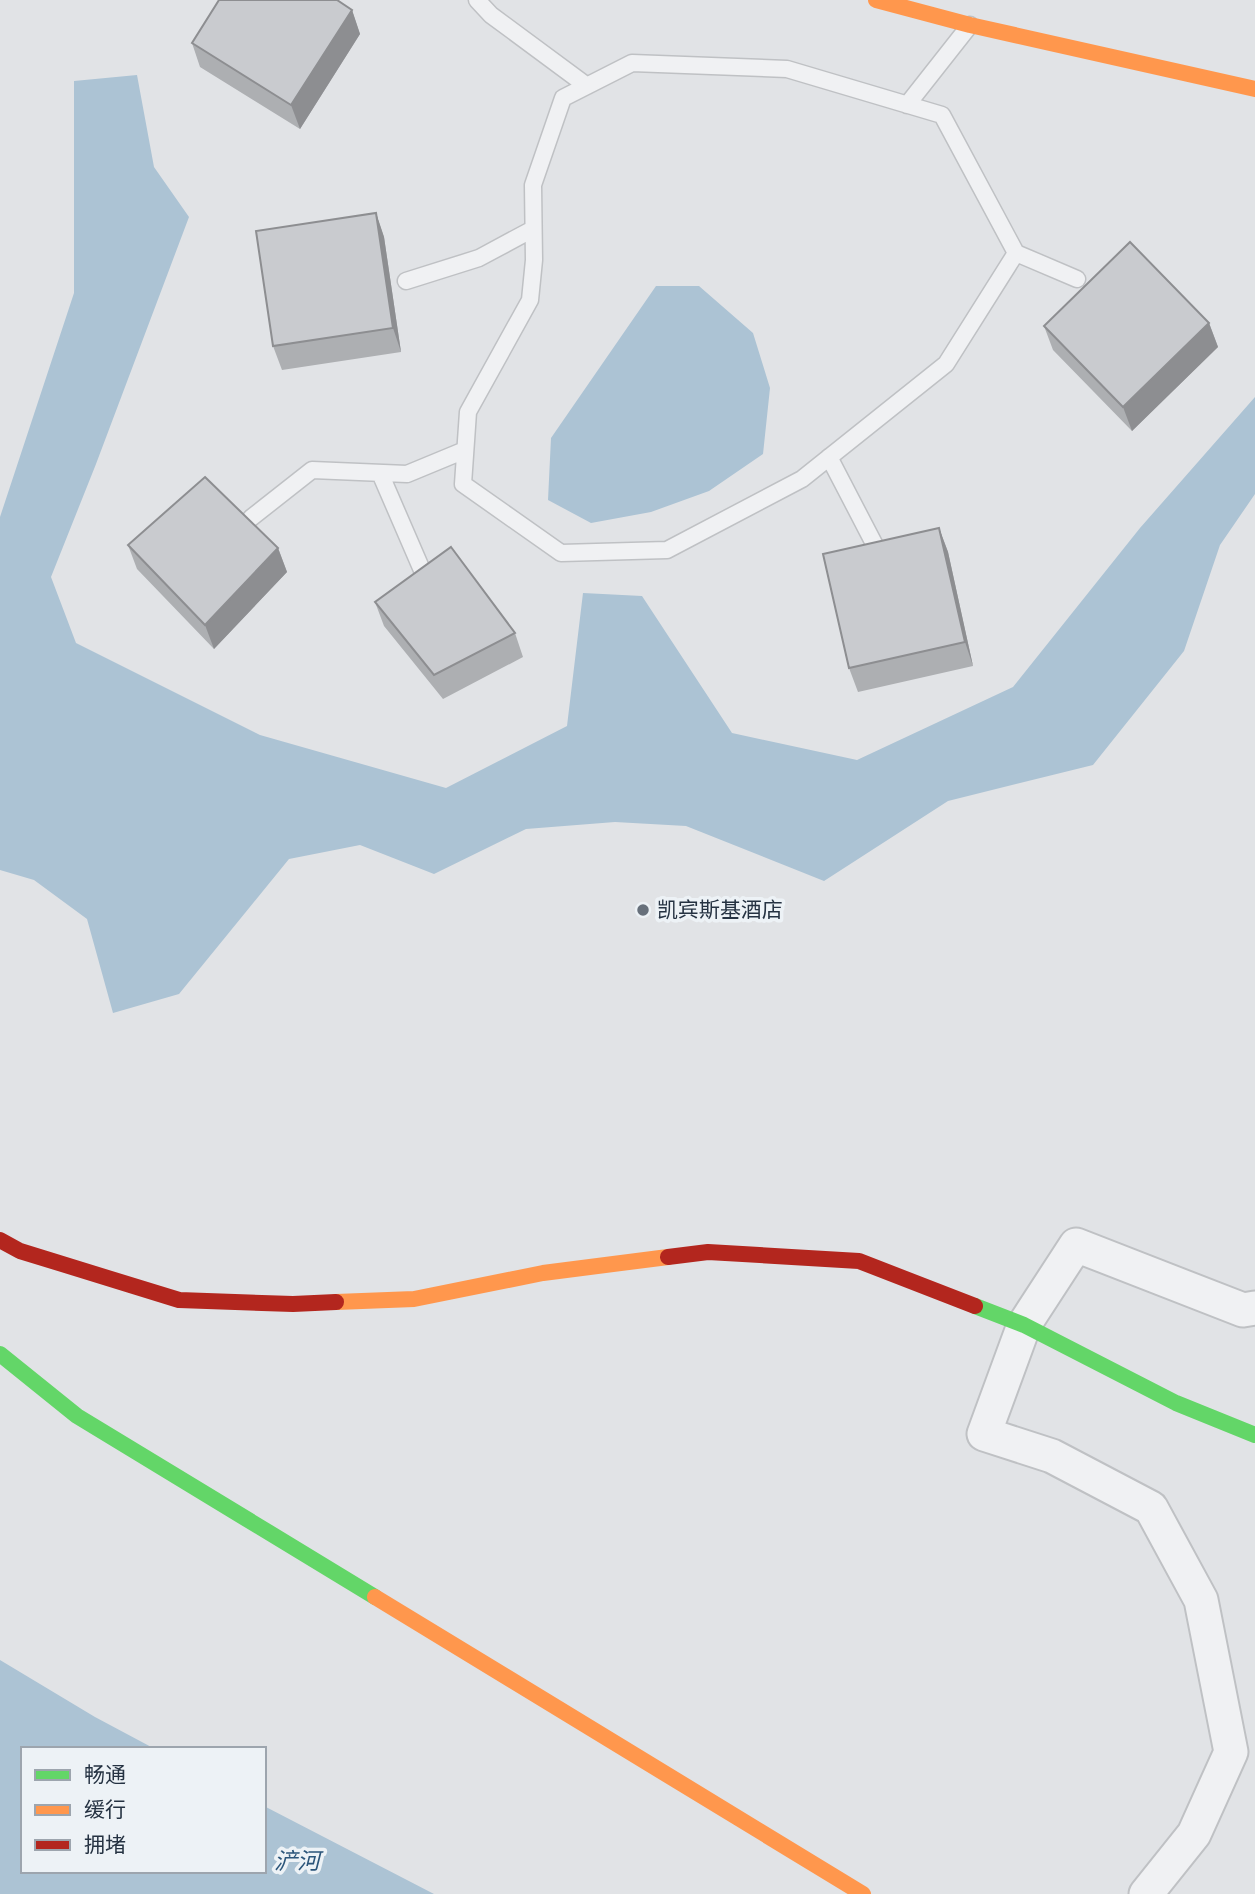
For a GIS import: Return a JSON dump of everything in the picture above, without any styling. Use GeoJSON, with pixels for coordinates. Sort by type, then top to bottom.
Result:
{"type":"FeatureCollection","features":[{"type":"Feature","properties":{"kind":"street"},"geometry":{"type":"LineString","coordinates":[[876,0],[971,25],[1255,89]]}},
{"type":"Feature","properties":{"kind":"street"},"geometry":{"type":"LineString","coordinates":[[0,1240],[20,1251],[179,1300],[293,1304],[414,1299],[543,1273],[708,1252],[859,1261],[1024,1325],[1176,1403],[1255,1435]]}},
{"type":"Feature","properties":{"kind":"street"},"geometry":{"type":"LineString","coordinates":[[1146,1894],[1194,1833],[1231,1752],[1201,1600],[1151,1508],[1052,1456],[984,1434],[1024,1325],[1076,1245],[1243,1310],[1255,1308]]}},
{"type":"Feature","properties":{"kind":"street"},"geometry":{"type":"LineString","coordinates":[[0,1354],[77,1416],[863,1894]]}},
{"type":"Feature","properties":{"kind":"lane"},"geometry":{"type":"LineString","coordinates":[[477,0],[491,15],[587,86]]}},
{"type":"Feature","properties":{"kind":"lane"},"geometry":{"type":"LineString","coordinates":[[907,105],[971,25]]}},
{"type":"Feature","properties":{"kind":"lane"},"geometry":{"type":"LineString","coordinates":[[1016,253],[946,364],[802,479],[667,550],[561,553],[463,484],[468,412],[530,300],[534,260],[533,185],[563,98],[632,63],[786,69],[942,115],[1016,253],[1077,279]]}},
{"type":"Feature","properties":{"kind":"lane"},"geometry":{"type":"LineString","coordinates":[[406,281],[479,258],[533,229]]}},
{"type":"Feature","properties":{"kind":"lane"},"geometry":{"type":"LineString","coordinates":[[251,517],[312,470],[407,474],[465,450]]}},
{"type":"Feature","properties":{"kind":"lane"},"geometry":{"type":"LineString","coordinates":[[829,457],[881,557]]}},
{"type":"Feature","properties":{"kind":"lane"},"geometry":{"type":"LineString","coordinates":[[380,473],[425,577]]}},
{"type":"Feature","properties":{"kind":"water"},"geometry":{"type":"Polygon","coordinates":[[[137,75],[154,167],[189,217],[51,577],[76,643],[260,735],[446,788],[567,726],[583,593],[642,596],[732,733],[857,760],[1013,687],[1140,528],[1255,397],[1255,494],[1220,545],[1184,651],[1093,765],[948,801],[824,881],[686,826],[615,822],[526,829],[434,874],[360,845],[289,859],[179,994],[113,1013],[87,919],[34,880],[0,870],[0,517],[74,293],[74,81],[137,75]]]}},
{"type":"Feature","properties":{"kind":"water"},"geometry":{"type":"Polygon","coordinates":[[[656,286],[699,286],[753,333],[770,388],[763,454],[709,491],[651,512],[591,523],[548,500],[551,438],[656,286]]]}},
{"type":"Feature","properties":{"kind":"water","name":"浐河"},"geometry":{"type":"Polygon","coordinates":[[[0,1660],[151,1747],[21,1747],[21,1873],[266,1873],[266,1807],[434,1894],[0,1894],[0,1660]]]}},
{"type":"Feature","properties":{"kind":"building"},"geometry":{"type":"Polygon","coordinates":[[[219,0],[337,0],[352,10],[291,105],[192,43],[219,0]]]}},
{"type":"Feature","properties":{"kind":"building"},"geometry":{"type":"Polygon","coordinates":[[[376,213],[393,328],[273,346],[256,231],[376,213]]]}},
{"type":"Feature","properties":{"kind":"building"},"geometry":{"type":"Polygon","coordinates":[[[1130,242],[1209,323],[1123,407],[1044,326],[1130,242]]]}},
{"type":"Feature","properties":{"kind":"building"},"geometry":{"type":"Polygon","coordinates":[[[205,477],[278,548],[205,625],[128,545],[205,477]]]}},
{"type":"Feature","properties":{"kind":"building"},"geometry":{"type":"Polygon","coordinates":[[[939,528],[965,642],[849,668],[823,554],[939,528]]]}},
{"type":"Feature","properties":{"kind":"building"},"geometry":{"type":"Polygon","coordinates":[[[451,547],[515,633],[434,675],[375,602],[451,547]]]}},
{"type":"Feature","properties":{"kind":"traffic: fast"},"geometry":{"type":"LineString","coordinates":[[975,1306],[1024,1325],[1176,1403],[1255,1435]]}},
{"type":"Feature","properties":{"kind":"traffic: fast"},"geometry":{"type":"LineString","coordinates":[[0,1354],[77,1416],[375,1597]]}},
{"type":"Feature","properties":{"kind":"traffic: slow"},"geometry":{"type":"LineString","coordinates":[[876,0],[970,25],[1255,89]]}},
{"type":"Feature","properties":{"kind":"traffic: slow"},"geometry":{"type":"LineString","coordinates":[[336,1302],[414,1299],[543,1273],[668,1257]]}},
{"type":"Feature","properties":{"kind":"traffic: slow"},"geometry":{"type":"LineString","coordinates":[[375,1597],[863,1894]]}},
{"type":"Feature","properties":{"kind":"traffic: jam"},"geometry":{"type":"LineString","coordinates":[[0,1240],[20,1251],[179,1300],[293,1304],[336,1302]]}},
{"type":"Feature","properties":{"kind":"traffic: jam"},"geometry":{"type":"LineString","coordinates":[[668,1257],[708,1252],[859,1261],[975,1306]]}},
{"type":"Feature","properties":{"kind":"place","name":"凯宾斯基酒店"},"geometry":{"type":"Point","coordinates":[643,910]}}]}
